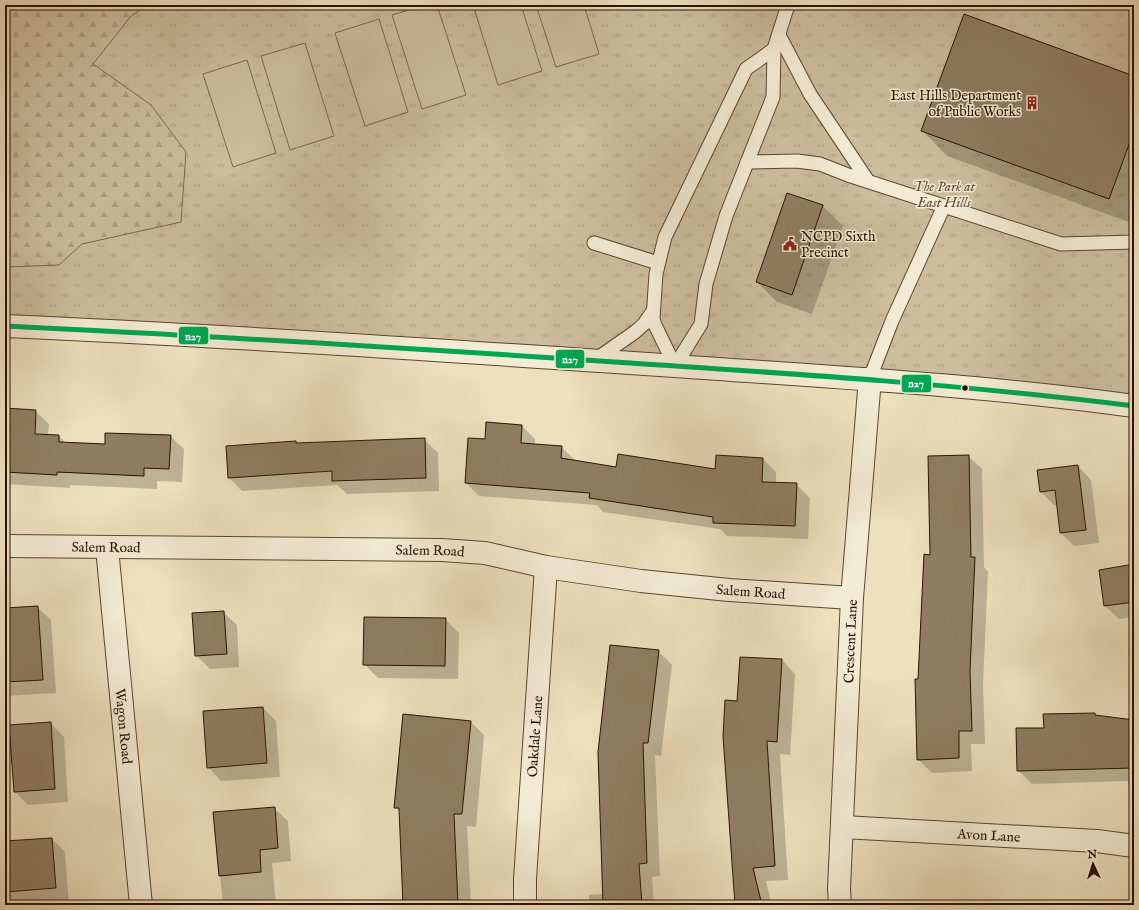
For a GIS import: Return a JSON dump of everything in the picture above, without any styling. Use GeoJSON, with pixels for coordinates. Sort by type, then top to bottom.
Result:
{"type":"FeatureCollection","features":[{"type":"Feature","properties":{"kind":"street"},"geometry":{"type":"LineString","coordinates":[[5,326],[324,343],[870,378],[970,387],[1134,406]]}},
{"type":"Feature","properties":{"kind":"street","name":"Crescent Lane"},"geometry":{"type":"LineString","coordinates":[[840,905],[839,889],[843,827],[852,598],[870,378]]}},
{"type":"Feature","properties":{"kind":"street","name":"Salem Road"},"geometry":{"type":"LineString","coordinates":[[5,546],[442,550],[485,553],[546,567],[684,586],[852,598]]}},
{"type":"Feature","properties":{"kind":"street","name":"Wagon Road"},"geometry":{"type":"LineString","coordinates":[[107,548],[141,905]]}},
{"type":"Feature","properties":{"kind":"street","name":"Oakdale Lane"},"geometry":{"type":"LineString","coordinates":[[525,905],[525,879],[546,567]]}},
{"type":"Feature","properties":{"kind":"street","name":"Avon Lane"},"geometry":{"type":"LineString","coordinates":[[843,827],[1097,841],[1134,846]]}},
{"type":"Feature","properties":{"kind":"lane"},"geometry":{"type":"LineString","coordinates":[[675,366],[701,324],[706,284],[726,216],[773,97],[774,49],[788,5]]}},
{"type":"Feature","properties":{"kind":"lane"},"geometry":{"type":"LineString","coordinates":[[779,35],[810,94],[868,181]]}},
{"type":"Feature","properties":{"kind":"lane"},"geometry":{"type":"LineString","coordinates":[[675,366],[655,325],[653,311],[656,274],[665,237],[746,69],[774,49]]}},
{"type":"Feature","properties":{"kind":"lane"},"geometry":{"type":"LineString","coordinates":[[747,162],[797,161],[820,164],[1061,244],[1134,242]]}},
{"type":"Feature","properties":{"kind":"lane"},"geometry":{"type":"LineString","coordinates":[[870,378],[892,322],[944,206]]}},
{"type":"Feature","properties":{"kind":"lane"},"geometry":{"type":"LineString","coordinates":[[594,243],[658,263]]}},
{"type":"Feature","properties":{"kind":"lane"},"geometry":{"type":"LineString","coordinates":[[595,360],[635,332],[644,324],[653,311]]}},
{"type":"Feature","properties":{"kind":"green space","name":"The Park at East Hills"},"geometry":{"type":"Polygon","coordinates":[[[5,5],[1134,5],[1134,404],[5,325],[5,5]]]}},
{"type":"Feature","properties":{"kind":"green space"},"geometry":{"type":"Polygon","coordinates":[[[5,5],[147,5],[131,16],[93,64],[151,105],[186,152],[181,222],[82,244],[59,265],[5,267],[5,5]]]}},
{"type":"Feature","properties":{"kind":"green space"},"geometry":{"type":"Polygon","coordinates":[[[425,5],[437,5],[466,95],[422,109],[392,15],[425,5]]]}},
{"type":"Feature","properties":{"kind":"green space"},"geometry":{"type":"Polygon","coordinates":[[[473,5],[521,5],[542,71],[498,85],[473,5]]]}},
{"type":"Feature","properties":{"kind":"green space"},"geometry":{"type":"Polygon","coordinates":[[[536,5],[584,5],[599,54],[556,67],[536,5]]]}},
{"type":"Feature","properties":{"kind":"green space"},"geometry":{"type":"Polygon","coordinates":[[[379,19],[408,112],[365,126],[335,33],[379,19]]]}},
{"type":"Feature","properties":{"kind":"green space"},"geometry":{"type":"Polygon","coordinates":[[[305,43],[334,136],[290,150],[261,56],[305,43]]]}},
{"type":"Feature","properties":{"kind":"green space"},"geometry":{"type":"Polygon","coordinates":[[[247,60],[276,153],[233,167],[203,74],[247,60]]]}},
{"type":"Feature","properties":{"kind":"building","name":"East Hills Department of Public Works"},"geometry":{"type":"Polygon","coordinates":[[[964,14],[1134,76],[1134,131],[1109,199],[921,131],[964,14]]]}},
{"type":"Feature","properties":{"kind":"building","name":"NCPD Sixth Precinct"},"geometry":{"type":"Polygon","coordinates":[[[787,193],[823,205],[792,295],[756,282],[787,193]]]}},
{"type":"Feature","properties":{"kind":"building"},"geometry":{"type":"Polygon","coordinates":[[[5,408],[36,410],[35,434],[59,435],[59,442],[105,444],[105,433],[171,435],[169,469],[144,468],[144,476],[57,472],[57,475],[5,472],[5,408]]]}},
{"type":"Feature","properties":{"kind":"building"},"geometry":{"type":"Polygon","coordinates":[[[486,422],[522,425],[521,443],[562,446],[561,458],[616,467],[618,454],[715,469],[716,455],[763,458],[762,482],[797,483],[795,526],[713,523],[713,517],[589,498],[590,493],[465,483],[468,438],[485,439],[486,422]]]}},
{"type":"Feature","properties":{"kind":"building"},"geometry":{"type":"Polygon","coordinates":[[[425,438],[426,478],[332,481],[332,471],[228,478],[226,446],[296,441],[296,443],[425,438]]]}},
{"type":"Feature","properties":{"kind":"building"},"geometry":{"type":"Polygon","coordinates":[[[969,455],[971,557],[975,557],[970,671],[972,731],[959,731],[959,758],[917,760],[915,679],[918,679],[924,554],[930,555],[928,456],[969,455]]]}},
{"type":"Feature","properties":{"kind":"building"},"geometry":{"type":"Polygon","coordinates":[[[1078,465],[1086,530],[1060,533],[1055,490],[1040,492],[1037,470],[1078,465]]]}},
{"type":"Feature","properties":{"kind":"building"},"geometry":{"type":"Polygon","coordinates":[[[1134,564],[1134,602],[1104,606],[1099,570],[1134,564]]]}},
{"type":"Feature","properties":{"kind":"building"},"geometry":{"type":"Polygon","coordinates":[[[38,606],[43,680],[5,682],[5,608],[38,606]]]}},
{"type":"Feature","properties":{"kind":"building"},"geometry":{"type":"Polygon","coordinates":[[[224,611],[227,654],[195,656],[192,613],[224,611]]]}},
{"type":"Feature","properties":{"kind":"building"},"geometry":{"type":"Polygon","coordinates":[[[364,617],[446,618],[445,666],[363,665],[364,617]]]}},
{"type":"Feature","properties":{"kind":"building"},"geometry":{"type":"Polygon","coordinates":[[[610,645],[659,650],[648,743],[643,743],[647,863],[639,864],[642,905],[603,905],[598,752],[610,645]]]}},
{"type":"Feature","properties":{"kind":"building"},"geometry":{"type":"Polygon","coordinates":[[[740,657],[782,659],[777,742],[767,741],[775,866],[753,868],[762,905],[735,905],[723,736],[725,700],[737,701],[740,657]]]}},
{"type":"Feature","properties":{"kind":"building"},"geometry":{"type":"Polygon","coordinates":[[[263,707],[267,763],[207,768],[203,711],[263,707]]]}},
{"type":"Feature","properties":{"kind":"building"},"geometry":{"type":"Polygon","coordinates":[[[1095,713],[1095,715],[1134,720],[1134,768],[1017,771],[1016,728],[1044,728],[1043,714],[1095,713]]]}},
{"type":"Feature","properties":{"kind":"building"},"geometry":{"type":"Polygon","coordinates":[[[403,714],[471,721],[462,814],[454,814],[458,905],[403,905],[399,808],[394,808],[403,714]]]}},
{"type":"Feature","properties":{"kind":"building"},"geometry":{"type":"Polygon","coordinates":[[[51,722],[55,789],[14,792],[9,725],[51,722]]]}},
{"type":"Feature","properties":{"kind":"building"},"geometry":{"type":"Polygon","coordinates":[[[275,807],[278,848],[260,850],[261,872],[219,876],[213,812],[275,807]]]}},
{"type":"Feature","properties":{"kind":"building"},"geometry":{"type":"Polygon","coordinates":[[[52,838],[56,888],[5,892],[5,841],[52,838]]]}},
{"type":"Feature","properties":{"kind":"transit line","name":"n27"},"geometry":{"type":"LineString","coordinates":[[5,326],[318,343],[756,371],[945,386],[1134,406]]}},
{"type":"Feature","properties":{"kind":"place","name":"East Hills Department of Public Works"},"geometry":{"type":"Point","coordinates":[1032,103]}},
{"type":"Feature","properties":{"kind":"place","name":"NCPD Sixth Precinct"},"geometry":{"type":"Point","coordinates":[790,244]}}]}
